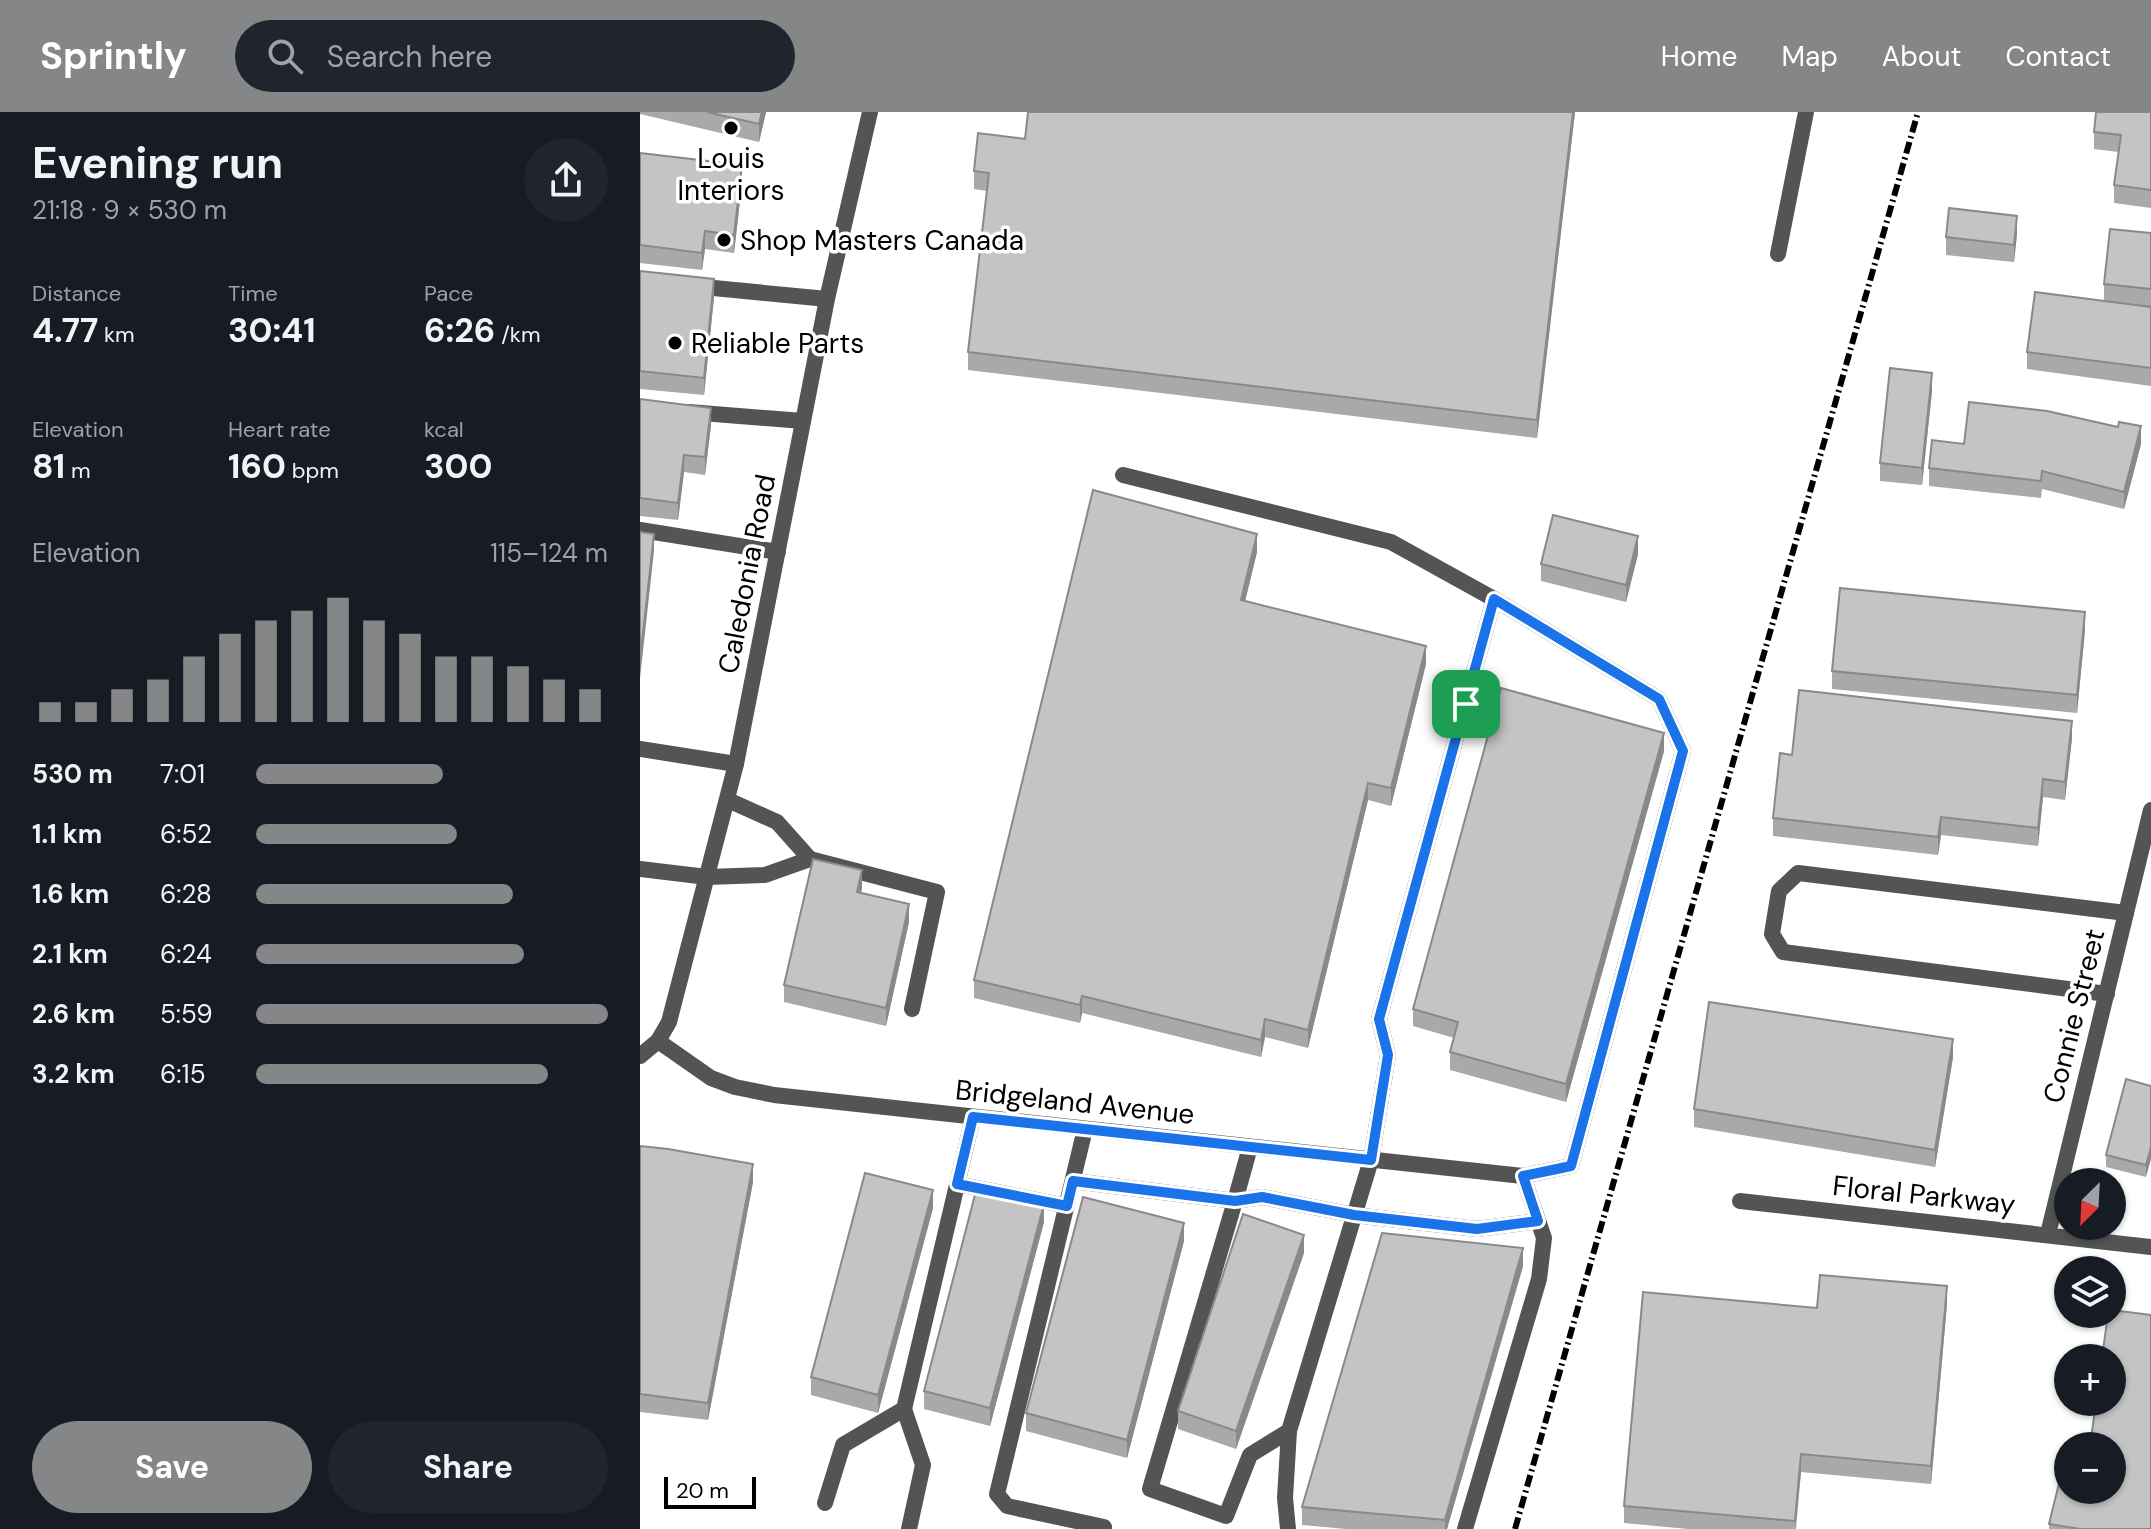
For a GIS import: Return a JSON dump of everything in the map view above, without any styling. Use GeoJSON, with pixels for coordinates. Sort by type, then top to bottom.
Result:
{"type":"FeatureCollection","features":[{"type":"Feature","properties":{"kind":"street","name":"Caledonia Road"},"geometry":{"type":"LineString","coordinates":[[658,1041],[669,1022],[728,800],[827,299],[870,112]]}},
{"type":"Feature","properties":{"kind":"street"},"geometry":{"type":"LineString","coordinates":[[1778,254],[1806,112]]}},
{"type":"Feature","properties":{"kind":"street"},"geometry":{"type":"LineString","coordinates":[[671,283],[827,299]]}},
{"type":"Feature","properties":{"kind":"street"},"geometry":{"type":"LineString","coordinates":[[667,410],[803,421]]}},
{"type":"Feature","properties":{"kind":"street"},"geometry":{"type":"LineString","coordinates":[[1123,475],[1391,542],[1494,599],[1379,1019],[1388,1055],[1371,1160],[1289,1431],[1285,1498],[1288,1529]]}},
{"type":"Feature","properties":{"kind":"street"},"geometry":{"type":"LineString","coordinates":[[640,530],[778,552]]}},
{"type":"Feature","properties":{"kind":"street","name":"Bridgeland Avenue"},"geometry":{"type":"LineString","coordinates":[[658,1041],[711,1078],[735,1087],[774,1095],[1523,1176],[1571,1166],[1683,751],[1659,699],[1494,599]]}},
{"type":"Feature","properties":{"kind":"street"},"geometry":{"type":"LineString","coordinates":[[640,749],[736,764]]}},
{"type":"Feature","properties":{"kind":"street"},"geometry":{"type":"LineString","coordinates":[[728,800],[777,822],[810,859],[937,892],[912,1009]]}},
{"type":"Feature","properties":{"kind":"street","name":"Connie Street"},"geometry":{"type":"LineString","coordinates":[[2048,1234],[2151,810]]}},
{"type":"Feature","properties":{"kind":"street"},"geometry":{"type":"LineString","coordinates":[[640,869],[707,877],[765,875],[810,859]]}},
{"type":"Feature","properties":{"kind":"street"},"geometry":{"type":"LineString","coordinates":[[2107,994],[1783,952],[1772,934],[1779,891],[1798,873],[2126,913]]}},
{"type":"Feature","properties":{"kind":"street"},"geometry":{"type":"LineString","coordinates":[[640,1056],[658,1041]]}},
{"type":"Feature","properties":{"kind":"street"},"geometry":{"type":"LineString","coordinates":[[909,1529],[923,1465],[904,1409],[973,1117]]}},
{"type":"Feature","properties":{"kind":"street"},"geometry":{"type":"LineString","coordinates":[[1085,1129],[997,1494],[1007,1506],[1104,1527]]}},
{"type":"Feature","properties":{"kind":"street"},"geometry":{"type":"LineString","coordinates":[[1250,1147],[1150,1489],[1226,1516],[1250,1455],[1289,1431]]}},
{"type":"Feature","properties":{"kind":"street"},"geometry":{"type":"LineString","coordinates":[[1465,1529],[1539,1279],[1544,1238],[1523,1176]]}},
{"type":"Feature","properties":{"kind":"street"},"geometry":{"type":"LineString","coordinates":[[1073,1181],[1235,1201],[1262,1197],[1354,1215],[1477,1229],[1538,1221]]}},
{"type":"Feature","properties":{"kind":"street"},"geometry":{"type":"LineString","coordinates":[[957,1184],[1067,1206]]}},
{"type":"Feature","properties":{"kind":"street","name":"Floral Parkway"},"geometry":{"type":"LineString","coordinates":[[1740,1201],[2151,1247]]}},
{"type":"Feature","properties":{"kind":"street"},"geometry":{"type":"LineString","coordinates":[[825,1503],[843,1445],[904,1409]]}},
{"type":"Feature","properties":{"kind":"building"},"geometry":{"type":"Polygon","coordinates":[[[707,112],[762,112],[759,124],[707,112]]]}},
{"type":"Feature","properties":{"kind":"building"},"geometry":{"type":"Polygon","coordinates":[[[1028,112],[1573,112],[1537,420],[968,352],[989,173],[974,171],[978,133],[1025,139],[1028,112]]]}},
{"type":"Feature","properties":{"kind":"building"},"geometry":{"type":"Polygon","coordinates":[[[2096,112],[2151,112],[2151,190],[2114,185],[2121,135],[2094,132],[2096,112]]]}},
{"type":"Feature","properties":{"kind":"building"},"geometry":{"type":"Polygon","coordinates":[[[640,153],[742,165],[734,235],[705,231],[702,253],[640,245],[640,153]]]}},
{"type":"Feature","properties":{"kind":"building"},"geometry":{"type":"Polygon","coordinates":[[[1949,208],[2017,216],[2014,245],[1946,237],[1949,208]]]}},
{"type":"Feature","properties":{"kind":"building"},"geometry":{"type":"Polygon","coordinates":[[[2110,229],[2151,233],[2151,289],[2104,284],[2110,229]]]}},
{"type":"Feature","properties":{"kind":"building","name":"Reliable Parts"},"geometry":{"type":"Polygon","coordinates":[[[640,271],[714,279],[704,378],[640,371],[640,271]]]}},
{"type":"Feature","properties":{"kind":"building"},"geometry":{"type":"Polygon","coordinates":[[[2035,292],[2151,307],[2151,368],[2027,352],[2035,292]]]}},
{"type":"Feature","properties":{"kind":"building"},"geometry":{"type":"Polygon","coordinates":[[[1890,368],[1932,373],[1922,468],[1880,463],[1890,368]]]}},
{"type":"Feature","properties":{"kind":"building"},"geometry":{"type":"Polygon","coordinates":[[[640,399],[711,408],[705,457],[684,455],[678,503],[640,498],[640,399]]]}},
{"type":"Feature","properties":{"kind":"building"},"geometry":{"type":"Polygon","coordinates":[[[1969,402],[2047,411],[2118,427],[2119,422],[2141,426],[2124,492],[2042,471],[2041,481],[1929,468],[1932,440],[1964,444],[1969,402]]]}},
{"type":"Feature","properties":{"kind":"building"},"geometry":{"type":"Polygon","coordinates":[[[1093,490],[1257,534],[1241,600],[1426,646],[1391,788],[1368,783],[1308,1030],[1265,1019],[1261,1040],[1082,996],[1080,1005],[974,980],[1093,490]]]}},
{"type":"Feature","properties":{"kind":"building"},"geometry":{"type":"Polygon","coordinates":[[[1553,515],[1638,536],[1626,585],[1541,564],[1553,515]]]}},
{"type":"Feature","properties":{"kind":"building"},"geometry":{"type":"Polygon","coordinates":[[[640,532],[654,534],[640,660],[640,532]]]}},
{"type":"Feature","properties":{"kind":"building"},"geometry":{"type":"Polygon","coordinates":[[[1840,588],[2085,612],[2077,695],[1832,671],[1840,588]]]}},
{"type":"Feature","properties":{"kind":"building"},"geometry":{"type":"Polygon","coordinates":[[[1501,688],[1664,733],[1566,1084],[1450,1052],[1458,1022],[1413,1009],[1501,688]]]}},
{"type":"Feature","properties":{"kind":"building"},"geometry":{"type":"Polygon","coordinates":[[[1799,690],[2072,721],[2065,782],[2043,779],[2038,828],[1941,817],[1938,837],[1773,818],[1780,753],[1792,755],[1799,690]]]}},
{"type":"Feature","properties":{"kind":"building"},"geometry":{"type":"Polygon","coordinates":[[[813,859],[862,870],[857,892],[909,904],[886,1008],[784,985],[813,859]]]}},
{"type":"Feature","properties":{"kind":"building"},"geometry":{"type":"Polygon","coordinates":[[[1709,1002],[1953,1039],[1935,1150],[1694,1109],[1709,1002]]]}},
{"type":"Feature","properties":{"kind":"building"},"geometry":{"type":"Polygon","coordinates":[[[2126,1079],[2151,1086],[2151,1147],[2146,1165],[2106,1155],[2126,1079]]]}},
{"type":"Feature","properties":{"kind":"building"},"geometry":{"type":"Polygon","coordinates":[[[640,1146],[753,1164],[708,1403],[640,1394],[640,1146]]]}},
{"type":"Feature","properties":{"kind":"building"},"geometry":{"type":"Polygon","coordinates":[[[865,1173],[933,1190],[878,1395],[811,1377],[865,1173]]]}},
{"type":"Feature","properties":{"kind":"building"},"geometry":{"type":"Polygon","coordinates":[[[977,1187],[1044,1204],[990,1408],[924,1391],[977,1187]]]}},
{"type":"Feature","properties":{"kind":"building"},"geometry":{"type":"Polygon","coordinates":[[[1083,1197],[1184,1223],[1127,1440],[1026,1413],[1083,1197]]]}},
{"type":"Feature","properties":{"kind":"building"},"geometry":{"type":"Polygon","coordinates":[[[1243,1214],[1304,1235],[1236,1431],[1178,1411],[1243,1214]]]}},
{"type":"Feature","properties":{"kind":"building"},"geometry":{"type":"Polygon","coordinates":[[[1382,1233],[1523,1248],[1445,1520],[1302,1507],[1382,1233]]]}},
{"type":"Feature","properties":{"kind":"building"},"geometry":{"type":"Polygon","coordinates":[[[1820,1275],[1947,1286],[1931,1466],[1801,1454],[1795,1521],[1624,1506],[1643,1292],[1817,1308],[1820,1275]]]}},
{"type":"Feature","properties":{"kind":"building"},"geometry":{"type":"Polygon","coordinates":[[[2126,1312],[2151,1315],[2151,1529],[2080,1529],[2049,1524],[2054,1504],[2126,1504],[2126,1432],[2092,1432],[2094,1416],[2126,1416],[2126,1344],[2104,1344],[2106,1328],[2126,1328],[2126,1312]]]}},
{"type":"Feature","properties":{"kind":"railway"},"geometry":{"type":"LineString","coordinates":[[1515,1529],[1918,112]]}},
{"type":"Feature","properties":{"kind":"place","name":"Louis Interiors"},"geometry":{"type":"Point","coordinates":[731,128]}},
{"type":"Feature","properties":{"kind":"place","name":"Shop Masters Canada"},"geometry":{"type":"Point","coordinates":[724,240]}},
{"type":"Feature","properties":{"kind":"place","name":"Reliable Parts"},"geometry":{"type":"Point","coordinates":[675,343]}},
{"type":"Feature","properties":{"kind":"route"},"geometry":{"type":"LineString","coordinates":[[1494,599],[1659,699],[1683,751],[1571,1166],[1523,1176],[1538,1221],[1477,1229],[1354,1215],[1262,1197],[1235,1201],[1073,1181],[1067,1206],[957,1184],[973,1117],[1371,1160],[1388,1055],[1379,1019],[1466,704],[1494,599]]}}]}
